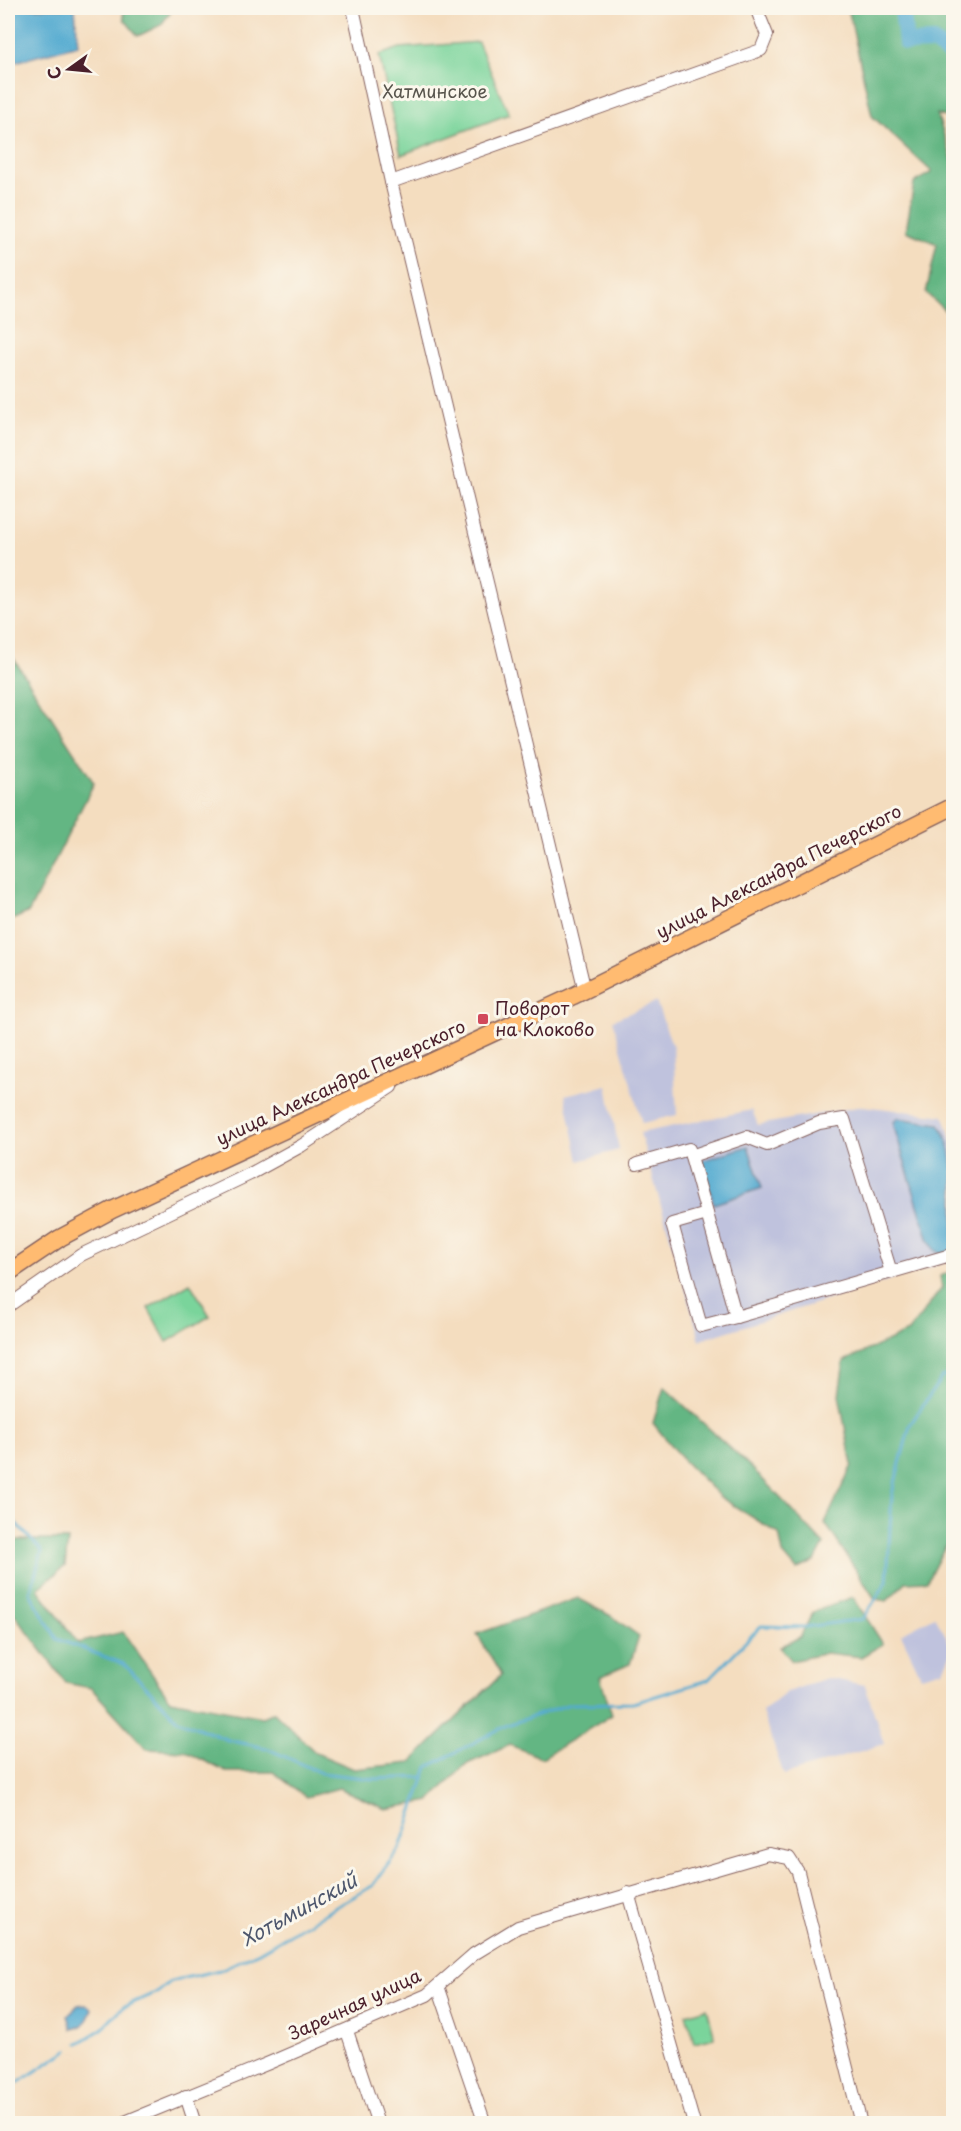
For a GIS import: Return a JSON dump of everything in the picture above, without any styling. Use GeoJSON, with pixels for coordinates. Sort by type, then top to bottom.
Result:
{"type":"FeatureCollection","features":[{"type":"Feature","properties":{"kind":"main road","name":"улица Александра Печерского"},"geometry":{"type":"LineString","coordinates":[[8,1273],[60,1238],[112,1210],[585,991],[954,806]]}},
{"type":"Feature","properties":{"kind":"street"},"geometry":{"type":"LineString","coordinates":[[353,8],[391,182],[585,991]]}},
{"type":"Feature","properties":{"kind":"street"},"geometry":{"type":"LineString","coordinates":[[391,182],[760,50],[767,35],[756,8]]}},
{"type":"Feature","properties":{"kind":"street"},"geometry":{"type":"LineString","coordinates":[[8,1306],[81,1255],[250,1174],[302,1146],[421,1068]]}},
{"type":"Feature","properties":{"kind":"street"},"geometry":{"type":"LineString","coordinates":[[691,1156],[747,1137],[767,1144],[819,1123],[844,1119],[891,1272]]}},
{"type":"Feature","properties":{"kind":"street"},"geometry":{"type":"LineString","coordinates":[[638,1164],[689,1149],[736,1317]]}},
{"type":"Feature","properties":{"kind":"street"},"geometry":{"type":"LineString","coordinates":[[707,1214],[672,1224],[701,1326],[954,1254]]}},
{"type":"Feature","properties":{"kind":"street","name":"Заречная улица"},"geometry":{"type":"LineString","coordinates":[[120,2124],[347,2031],[427,1995],[474,1954],[518,1927],[628,1893],[768,1854],[789,1858],[798,1872],[861,2124]]}},
{"type":"Feature","properties":{"kind":"street"},"geometry":{"type":"LineString","coordinates":[[628,1893],[694,2124]]}},
{"type":"Feature","properties":{"kind":"street"},"geometry":{"type":"LineString","coordinates":[[438,1986],[485,2124]]}},
{"type":"Feature","properties":{"kind":"street"},"geometry":{"type":"LineString","coordinates":[[347,2031],[378,2124]]}},
{"type":"Feature","properties":{"kind":"street"},"geometry":{"type":"LineString","coordinates":[[186,2096],[195,2124]]}},
{"type":"Feature","properties":{"kind":"shaded area"},"geometry":{"type":"Polygon","coordinates":[[[656,1002],[673,1047],[677,1115],[642,1123],[613,1020],[656,1002]]]}},
{"type":"Feature","properties":{"kind":"shaded area"},"geometry":{"type":"Polygon","coordinates":[[[607,1085],[619,1150],[579,1161],[565,1095],[607,1085]]]}},
{"type":"Feature","properties":{"kind":"shaded area"},"geometry":{"type":"Polygon","coordinates":[[[863,1106],[944,1116],[953,1145],[953,1260],[700,1340],[640,1133],[752,1110],[758,1125],[863,1106]]]}},
{"type":"Feature","properties":{"kind":"shaded area"},"geometry":{"type":"Polygon","coordinates":[[[935,1616],[953,1649],[943,1670],[921,1676],[901,1634],[935,1616]]]}},
{"type":"Feature","properties":{"kind":"shaded area"},"geometry":{"type":"Polygon","coordinates":[[[827,1678],[865,1685],[884,1744],[784,1775],[762,1712],[787,1692],[827,1678]]]}},
{"type":"Feature","properties":{"kind":"green space"},"geometry":{"type":"Polygon","coordinates":[[[123,8],[171,8],[172,10],[161,25],[138,36],[124,19],[123,8]]]}},
{"type":"Feature","properties":{"kind":"green space"},"geometry":{"type":"Polygon","coordinates":[[[848,8],[953,8],[953,120],[937,114],[953,162],[953,318],[926,293],[937,244],[906,231],[914,183],[932,172],[872,116],[848,8]]]}},
{"type":"Feature","properties":{"kind":"green space","name":"Хатминское"},"geometry":{"type":"Polygon","coordinates":[[[478,42],[509,114],[401,155],[379,55],[400,48],[478,42]]]}},
{"type":"Feature","properties":{"kind":"green space"},"geometry":{"type":"Polygon","coordinates":[[[8,650],[94,783],[29,912],[8,922],[8,650]]]}},
{"type":"Feature","properties":{"kind":"green space"},"geometry":{"type":"Polygon","coordinates":[[[953,1271],[953,1531],[927,1581],[906,1582],[887,1601],[875,1599],[825,1523],[852,1465],[839,1395],[844,1361],[908,1332],[942,1288],[940,1276],[953,1271]]]}},
{"type":"Feature","properties":{"kind":"green space"},"geometry":{"type":"Polygon","coordinates":[[[190,1283],[210,1316],[167,1342],[148,1308],[190,1283]]]}},
{"type":"Feature","properties":{"kind":"green space"},"geometry":{"type":"Polygon","coordinates":[[[664,1387],[753,1469],[824,1544],[815,1561],[797,1570],[783,1554],[779,1534],[720,1497],[680,1457],[653,1423],[664,1387]]]}},
{"type":"Feature","properties":{"kind":"green space"},"geometry":{"type":"Polygon","coordinates":[[[8,1540],[68,1540],[65,1566],[38,1589],[78,1643],[123,1632],[170,1700],[262,1717],[274,1712],[316,1753],[354,1769],[410,1763],[501,1675],[477,1634],[578,1598],[611,1616],[639,1636],[630,1664],[600,1677],[612,1715],[542,1758],[510,1745],[465,1765],[430,1801],[386,1809],[339,1788],[306,1797],[273,1772],[226,1772],[185,1751],[147,1749],[91,1688],[66,1683],[9,1607],[8,1540]]]}},
{"type":"Feature","properties":{"kind":"green space"},"geometry":{"type":"Polygon","coordinates":[[[853,1597],[883,1644],[861,1657],[826,1653],[792,1661],[780,1647],[800,1637],[813,1612],[853,1597]]]}},
{"type":"Feature","properties":{"kind":"green space"},"geometry":{"type":"Polygon","coordinates":[[[707,2008],[715,2038],[694,2043],[686,2014],[707,2008]]]}},
{"type":"Feature","properties":{"kind":"water"},"geometry":{"type":"Polygon","coordinates":[[[8,8],[75,8],[78,45],[8,64],[8,8]]]}},
{"type":"Feature","properties":{"kind":"water"},"geometry":{"type":"Polygon","coordinates":[[[898,1118],[939,1124],[946,1137],[953,1168],[953,1251],[943,1254],[935,1251],[928,1238],[894,1127],[894,1122],[898,1118]]]}},
{"type":"Feature","properties":{"kind":"water"},"geometry":{"type":"Polygon","coordinates":[[[748,1146],[762,1188],[714,1204],[701,1161],[748,1146]]]}},
{"type":"Feature","properties":{"kind":"water"},"geometry":{"type":"Polygon","coordinates":[[[86,2004],[92,2009],[89,2017],[83,2025],[72,2029],[68,2015],[78,2005],[86,2004]]]}},
{"type":"Feature","properties":{"kind":"waterway"},"geometry":{"type":"LineString","coordinates":[[902,8],[906,43],[933,42],[954,57]]}},
{"type":"Feature","properties":{"kind":"waterway","name":"Хотьминский"},"geometry":{"type":"LineString","coordinates":[[79,2043],[102,2029],[123,2007],[158,1992],[171,1981],[220,1970],[259,1952],[372,1886],[400,1848],[428,1767],[507,1725],[570,1704],[633,1703],[708,1680],[761,1626],[805,1627],[863,1619],[887,1581],[892,1494],[910,1425],[941,1378],[954,1372]]}},
{"type":"Feature","properties":{"kind":"waterway"},"geometry":{"type":"LineString","coordinates":[[8,1515],[42,1551],[30,1593],[57,1639],[124,1664],[178,1720],[228,1740],[266,1748],[321,1773],[373,1779],[424,1777]]}},
{"type":"Feature","properties":{"kind":"waterway","name":"Хотьминский"},"geometry":{"type":"LineString","coordinates":[[8,2082],[19,2082],[68,2050]]}},
{"type":"Feature","properties":{"kind":"place","name":"Поворот на Клоково"},"geometry":{"type":"Point","coordinates":[483,1019]}}]}
